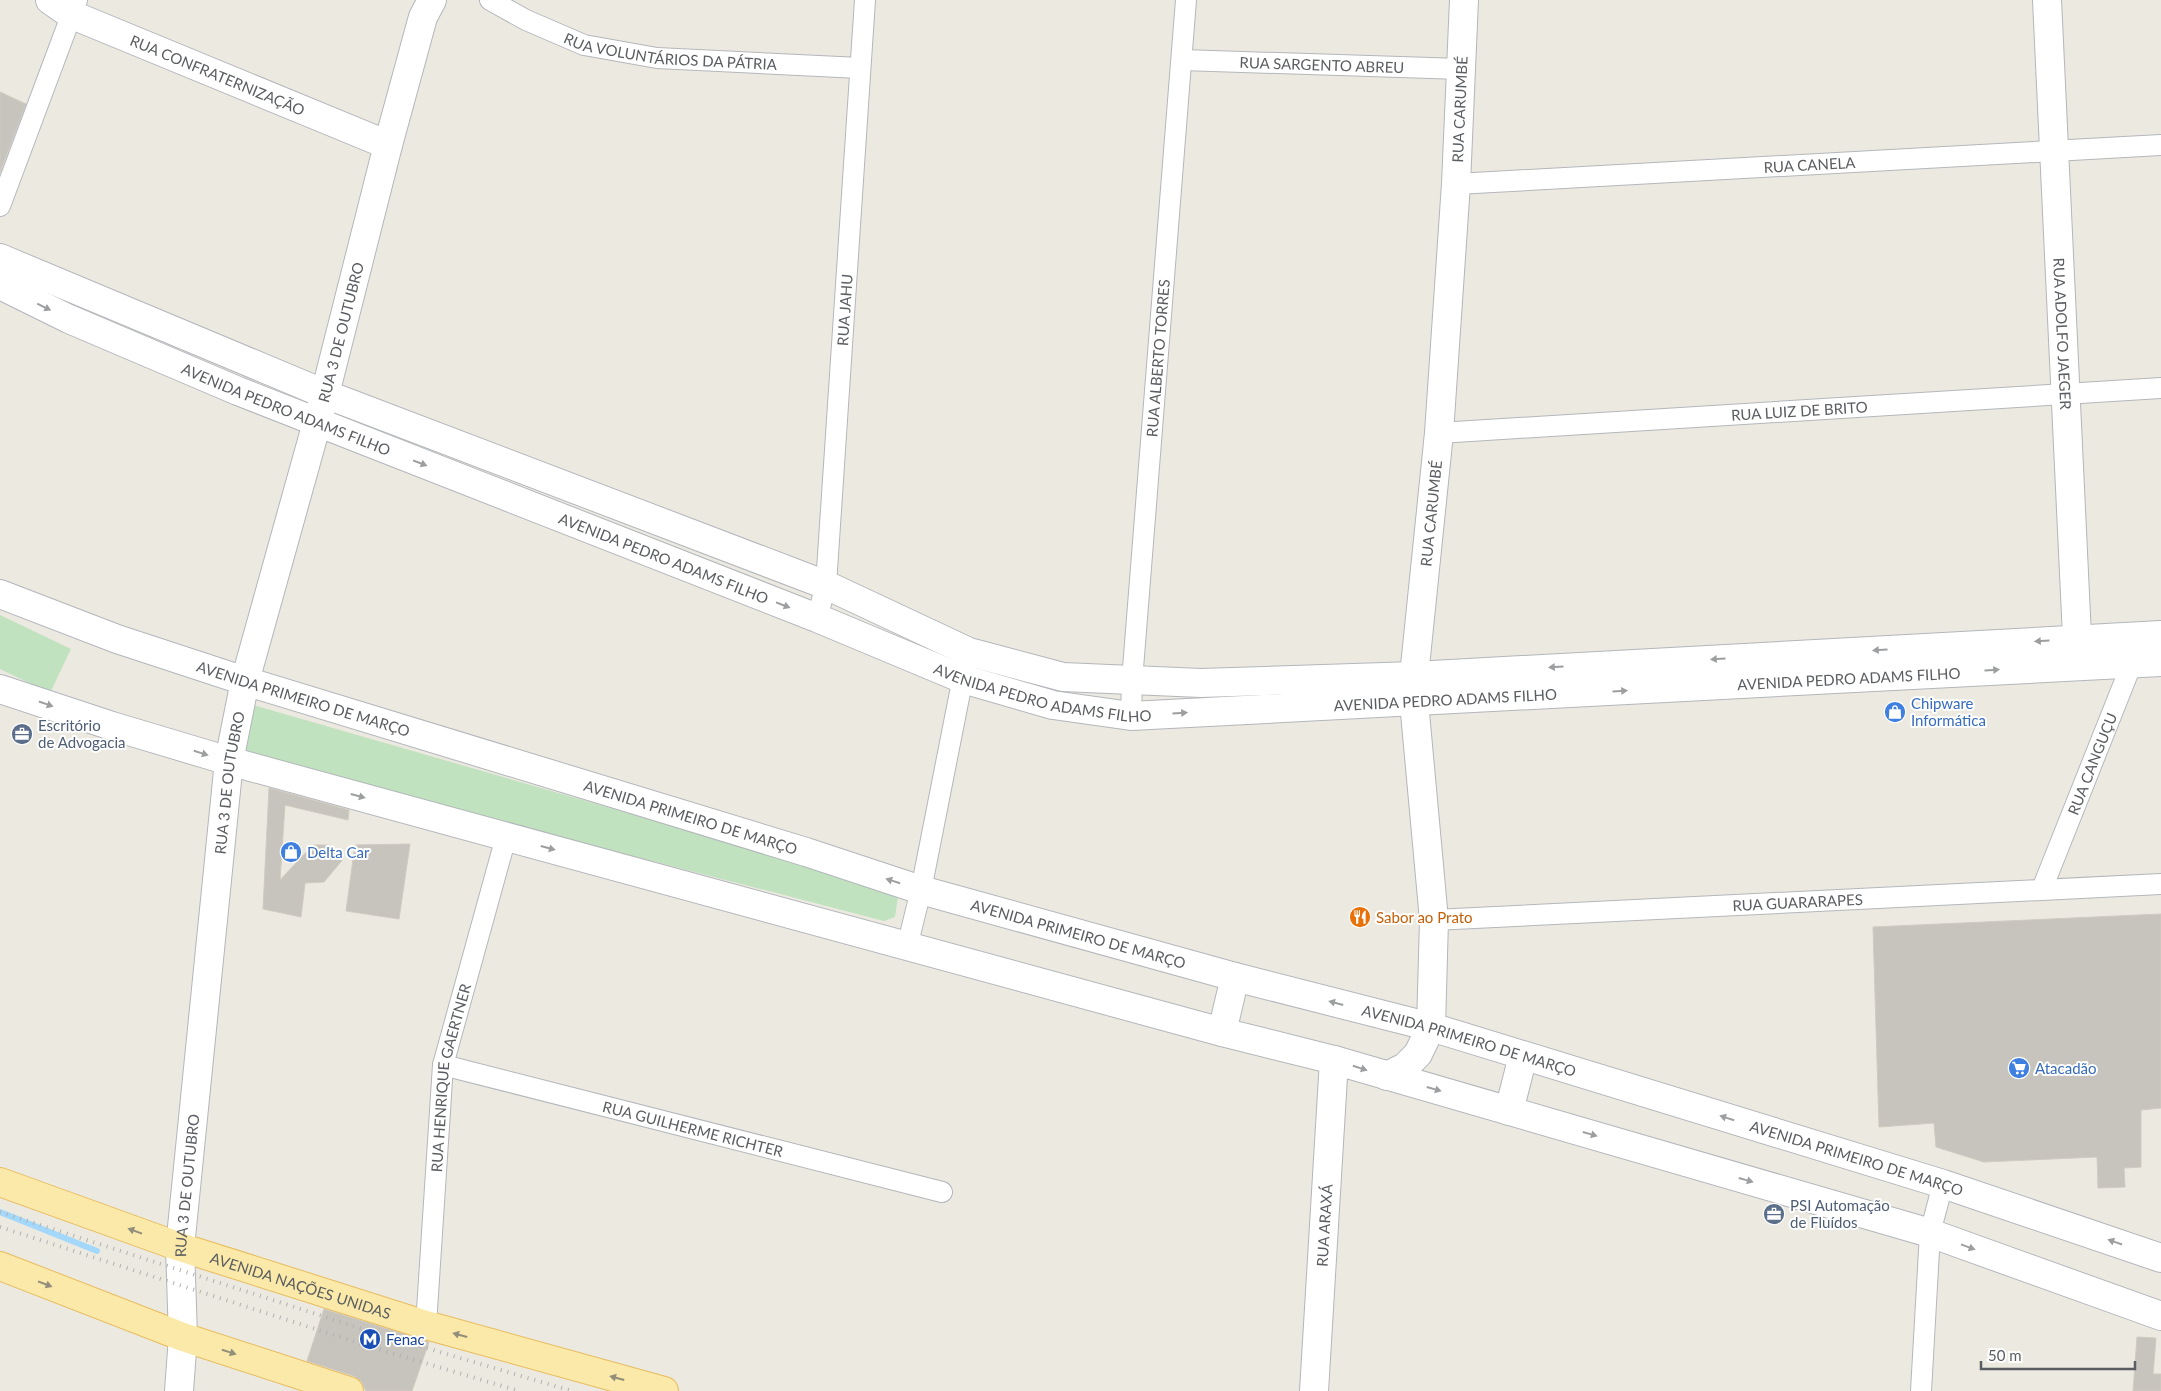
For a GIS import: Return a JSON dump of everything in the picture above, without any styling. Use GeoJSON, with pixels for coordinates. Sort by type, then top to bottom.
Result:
{"type":"FeatureCollection","features":[{"type":"Feature","properties":{"kind":"main road","name":"RUA CARUMBÉ"},"geometry":{"type":"LineString","coordinates":[[1431,1028],[1434,920],[1414,689],[1439,434],[1456,184],[1464,0]]}},
{"type":"Feature","properties":{"kind":"main road","name":"RUA ADOLFO JAEGER"},"geometry":{"type":"LineString","coordinates":[[2047,0],[2078,666]]}},
{"type":"Feature","properties":{"kind":"main road","name":"RUA CONFRATERNIZAÇÃO"},"geometry":{"type":"LineString","coordinates":[[66,5],[388,145]]}},
{"type":"Feature","properties":{"kind":"main road","name":"RUA 3 DE OUTUBRO"},"geometry":{"type":"LineString","coordinates":[[179,1391],[183,1337],[180,1248],[229,762],[245,681],[325,394],[388,145],[426,6]]}},
{"type":"Feature","properties":{"kind":"main road","name":"AVENIDA PEDRO ADAMS FILHO"},"geometry":{"type":"LineString","coordinates":[[0,258],[325,394],[826,585],[968,652],[1063,676],[1132,681],[1414,689],[2078,666],[2132,650],[2161,635]]}},
{"type":"Feature","properties":{"kind":"main road","name":"AVENIDA PEDRO ADAMS FILHO"},"geometry":{"type":"LineString","coordinates":[[0,285],[69,319],[316,422],[817,618],[962,679],[1053,705],[1131,716],[1345,704],[1414,689],[2077,639],[2132,650],[2161,662]]}},
{"type":"Feature","properties":{"kind":"main road","name":"AVENIDA PRIMEIRO DE MARÇO"},"geometry":{"type":"LineString","coordinates":[[0,594],[117,639],[245,681],[806,852],[921,890],[1431,1028],[1943,1184],[2161,1258]]}},
{"type":"Feature","properties":{"kind":"main road"},"geometry":{"type":"LineString","coordinates":[[0,688],[112,726],[229,762],[1222,1032],[1334,1060],[1930,1233],[2161,1316]]}},
{"type":"Feature","properties":{"kind":"main road"},"geometry":{"type":"LineString","coordinates":[[1222,1032],[1235,976]]}},
{"type":"Feature","properties":{"kind":"main road"},"geometry":{"type":"LineString","coordinates":[[1387,1076],[1405,1067],[1418,1054],[1431,1028]]}},
{"type":"Feature","properties":{"kind":"main road"},"geometry":{"type":"LineString","coordinates":[[1509,1111],[1523,1056]]}},
{"type":"Feature","properties":{"kind":"main road","name":"RUA ARAXÁ"},"geometry":{"type":"LineString","coordinates":[[1314,1391],[1334,1060]]}},
{"type":"Feature","properties":{"kind":"main road","name":"AVENIDA NAÇÕES UNIDAS"},"geometry":{"type":"LineString","coordinates":[[0,1182],[180,1248],[426,1325],[664,1391]]}},
{"type":"Feature","properties":{"kind":"main road"},"geometry":{"type":"LineString","coordinates":[[0,1266],[183,1337],[349,1391]]}},
{"type":"Feature","properties":{"kind":"street","name":"RUA VOLUNTÁRIOS DA PÁTRIA"},"geometry":{"type":"LineString","coordinates":[[490,0],[526,20],[584,45],[657,58],[860,68]]}},
{"type":"Feature","properties":{"kind":"street","name":"RUA JAHU"},"geometry":{"type":"LineString","coordinates":[[817,618],[826,585],[865,0]]}},
{"type":"Feature","properties":{"kind":"street","name":"RUA ALBERTO TORRES"},"geometry":{"type":"LineString","coordinates":[[1131,716],[1132,681],[1186,0]]}},
{"type":"Feature","properties":{"kind":"street"},"geometry":{"type":"LineString","coordinates":[[0,206],[66,5]]}},
{"type":"Feature","properties":{"kind":"street","name":"RUA SARGENTO ABREU"},"geometry":{"type":"LineString","coordinates":[[1182,60],[1461,69]]}},
{"type":"Feature","properties":{"kind":"street","name":"RUA CANELA"},"geometry":{"type":"LineString","coordinates":[[1456,184],[2161,145]]}},
{"type":"Feature","properties":{"kind":"street","name":"RUA LUIZ DE BRITO"},"geometry":{"type":"LineString","coordinates":[[1439,434],[2161,388]]}},
{"type":"Feature","properties":{"kind":"street","name":"RUA CANGUÇU"},"geometry":{"type":"LineString","coordinates":[[2042,889],[2132,650]]}},
{"type":"Feature","properties":{"kind":"street"},"geometry":{"type":"LineString","coordinates":[[907,946],[921,890],[968,652]]}},
{"type":"Feature","properties":{"kind":"street","name":"RUA HENRIQUE GAERTNER"},"geometry":{"type":"LineString","coordinates":[[426,1325],[443,1066],[506,837]]}},
{"type":"Feature","properties":{"kind":"street","name":"RUA GUARARAPES"},"geometry":{"type":"LineString","coordinates":[[1434,920],[2161,884]]}},
{"type":"Feature","properties":{"kind":"street","name":"RUA GUILHERME RICHTER"},"geometry":{"type":"LineString","coordinates":[[443,1066],[942,1192]]}},
{"type":"Feature","properties":{"kind":"street"},"geometry":{"type":"LineString","coordinates":[[1921,1391],[1930,1233],[1943,1184]]}},
{"type":"Feature","properties":{"kind":"green space"},"geometry":{"type":"Polygon","coordinates":[[[0,615],[71,649],[50,693],[0,669],[0,615]]]}},
{"type":"Feature","properties":{"kind":"green space"},"geometry":{"type":"Polygon","coordinates":[[[250,704],[888,888],[898,897],[895,917],[884,921],[240,754],[250,704]]]}},
{"type":"Feature","properties":{"kind":"building"},"geometry":{"type":"Polygon","coordinates":[[[0,92],[26,104],[0,172],[0,92]]]}},
{"type":"Feature","properties":{"kind":"building"},"geometry":{"type":"Polygon","coordinates":[[[269,788],[349,810],[348,820],[285,805],[280,880],[313,845],[329,845],[344,858],[324,882],[305,883],[301,917],[263,909],[269,788]]]}},
{"type":"Feature","properties":{"kind":"building"},"geometry":{"type":"Polygon","coordinates":[[[410,844],[399,919],[346,911],[355,845],[410,844]]]}},
{"type":"Feature","properties":{"kind":"building","name":"Atacadão"},"geometry":{"type":"Polygon","coordinates":[[[2161,914],[2161,1108],[2141,1110],[2141,1167],[2124,1168],[2125,1187],[2098,1188],[2097,1157],[1984,1162],[1936,1147],[1934,1123],[1879,1127],[1873,927],[2161,914]]]}},
{"type":"Feature","properties":{"kind":"building"},"geometry":{"type":"Polygon","coordinates":[[[324,1309],[429,1342],[412,1391],[366,1391],[361,1381],[354,1376],[307,1361],[324,1309]]]}},
{"type":"Feature","properties":{"kind":"building"},"geometry":{"type":"Polygon","coordinates":[[[2137,1337],[2156,1338],[2153,1374],[2161,1374],[2161,1391],[2133,1391],[2137,1337]]]}},
{"type":"Feature","properties":{"kind":"waterway"},"geometry":{"type":"LineString","coordinates":[[0,1212],[97,1251]]}},
{"type":"Feature","properties":{"kind":"railway"},"geometry":{"type":"LineString","coordinates":[[0,1212],[372,1332],[572,1391]]}},
{"type":"Feature","properties":{"kind":"railway"},"geometry":{"type":"LineString","coordinates":[[0,1227],[368,1346],[519,1391]]}},
{"type":"Feature","properties":{"kind":"place","name":"Chipware Informática"},"geometry":{"type":"Point","coordinates":[1895,712]}},
{"type":"Feature","properties":{"kind":"place","name":"Escritório de Advogacia"},"geometry":{"type":"Point","coordinates":[22,734]}},
{"type":"Feature","properties":{"kind":"place","name":"Delta Car"},"geometry":{"type":"Point","coordinates":[291,852]}},
{"type":"Feature","properties":{"kind":"place","name":"Sabor ao Prato"},"geometry":{"type":"Point","coordinates":[1360,917]}},
{"type":"Feature","properties":{"kind":"place","name":"Atacadão"},"geometry":{"type":"Point","coordinates":[2019,1068]}},
{"type":"Feature","properties":{"kind":"place","name":"PSI Automação de Fluídos"},"geometry":{"type":"Point","coordinates":[1774,1214]}},
{"type":"Feature","properties":{"kind":"place","name":"Fenac"},"geometry":{"type":"Point","coordinates":[370,1339]}}]}
